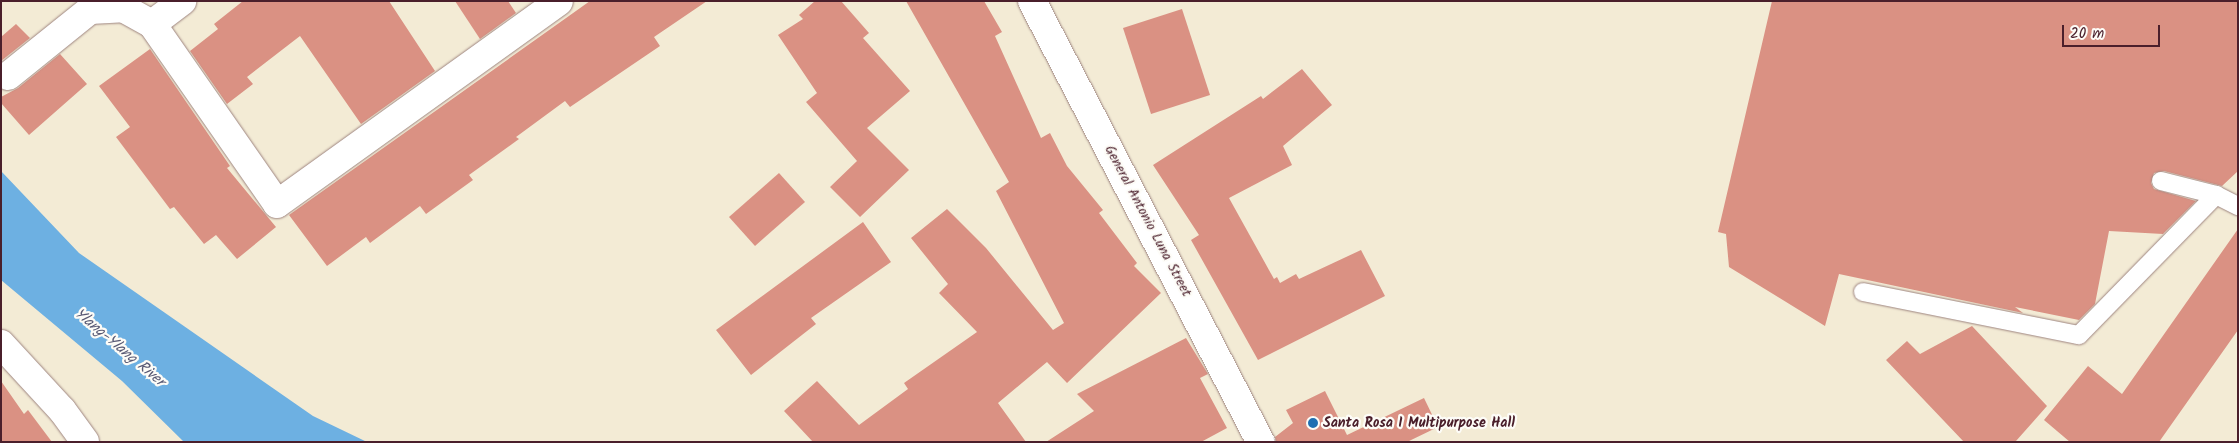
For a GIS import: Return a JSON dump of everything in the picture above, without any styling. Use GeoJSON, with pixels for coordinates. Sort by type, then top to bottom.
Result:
{"type":"FeatureCollection","features":[{"type":"Feature","properties":{"kind":"street"},"geometry":{"type":"LineString","coordinates":[[152,24],[182,1]]}},
{"type":"Feature","properties":{"kind":"street"},"geometry":{"type":"LineString","coordinates":[[8,76],[90,10],[123,8],[152,24],[277,204],[559,1]]}},
{"type":"Feature","properties":{"kind":"street","name":"General Antonio Luna Street"},"geometry":{"type":"LineString","coordinates":[[1032,1],[1261,442]]}},
{"type":"Feature","properties":{"kind":"street"},"geometry":{"type":"LineString","coordinates":[[1,344],[62,410],[85,442]]}},
{"type":"Feature","properties":{"kind":"lane"},"geometry":{"type":"LineString","coordinates":[[2161,181],[2216,196],[2238,206]]}},
{"type":"Feature","properties":{"kind":"lane"},"geometry":{"type":"LineString","coordinates":[[1863,292],[2079,335],[2216,196]]}},
{"type":"Feature","properties":{"kind":"water","name":"Ylang-Ylang River"},"geometry":{"type":"Polygon","coordinates":[[[1,171],[79,253],[313,416],[367,442],[184,442],[122,381],[1,280],[1,171]]]}},
{"type":"Feature","properties":{"kind":"building"},"geometry":{"type":"Polygon","coordinates":[[[243,1],[389,1],[435,71],[361,124],[300,36],[247,77],[253,84],[227,104],[190,51],[218,29],[214,24],[243,1]]]}},
{"type":"Feature","properties":{"kind":"building"},"geometry":{"type":"Polygon","coordinates":[[[455,1],[508,1],[516,13],[480,39],[455,1]]]}},
{"type":"Feature","properties":{"kind":"building"},"geometry":{"type":"Polygon","coordinates":[[[590,1],[707,1],[654,37],[660,46],[570,107],[565,101],[516,137],[519,139],[469,175],[473,180],[426,214],[420,206],[370,243],[366,237],[327,266],[289,215],[590,1]]]}},
{"type":"Feature","properties":{"kind":"building"},"geometry":{"type":"Polygon","coordinates":[[[815,1],[841,1],[869,33],[863,38],[910,91],[867,128],[909,170],[860,217],[830,187],[857,161],[806,102],[817,93],[778,35],[803,19],[799,15],[815,1]]]}},
{"type":"Feature","properties":{"kind":"building"},"geometry":{"type":"Polygon","coordinates":[[[906,1],[984,1],[1002,32],[995,36],[1041,138],[1050,133],[1067,166],[1103,210],[1099,213],[1137,263],[1134,266],[1161,293],[1067,383],[1047,362],[998,403],[1026,442],[813,442],[784,411],[817,381],[859,425],[908,389],[904,383],[977,332],[939,293],[948,284],[911,238],[947,209],[986,248],[1053,330],[1064,323],[996,191],[1009,182],[906,1]]]}},
{"type":"Feature","properties":{"kind":"building"},"geometry":{"type":"Polygon","coordinates":[[[1772,1],[2238,1],[2238,171],[2222,186],[2164,171],[2154,173],[2151,183],[2154,189],[2196,201],[2163,234],[2109,231],[2095,304],[2079,320],[2015,307],[2023,313],[1839,274],[1825,326],[1729,267],[1726,234],[1718,232],[1772,1]]]}},
{"type":"Feature","properties":{"kind":"building"},"geometry":{"type":"Polygon","coordinates":[[[1182,9],[1210,95],[1151,114],[1123,28],[1182,9]]]}},
{"type":"Feature","properties":{"kind":"building"},"geometry":{"type":"Polygon","coordinates":[[[16,24],[30,38],[1,61],[1,37],[16,24]]]}},
{"type":"Feature","properties":{"kind":"building"},"geometry":{"type":"Polygon","coordinates":[[[150,49],[230,166],[227,168],[276,227],[237,259],[216,235],[204,244],[174,207],[170,209],[116,137],[130,127],[99,86],[150,49]]]}},
{"type":"Feature","properties":{"kind":"building"},"geometry":{"type":"Polygon","coordinates":[[[60,54],[87,84],[29,135],[1,103],[1,97],[18,88],[60,54]]]}},
{"type":"Feature","properties":{"kind":"building"},"geometry":{"type":"Polygon","coordinates":[[[1302,69],[1332,105],[1283,146],[1292,165],[1229,198],[1274,279],[1277,277],[1280,283],[1296,274],[1299,279],[1361,250],[1385,296],[1258,360],[1191,240],[1199,235],[1153,165],[1261,96],[1263,99],[1302,69]]]}},
{"type":"Feature","properties":{"kind":"building"},"geometry":{"type":"Polygon","coordinates":[[[779,173],[805,202],[755,246],[729,217],[779,173]]]}},
{"type":"Feature","properties":{"kind":"building"},"geometry":{"type":"Polygon","coordinates":[[[863,222],[891,262],[811,318],[816,324],[751,375],[716,330],[863,222]]]}},
{"type":"Feature","properties":{"kind":"building"},"geometry":{"type":"Polygon","coordinates":[[[2238,229],[2238,330],[2159,442],[2070,442],[2044,420],[2088,366],[2122,394],[2238,229]]]}},
{"type":"Feature","properties":{"kind":"building"},"geometry":{"type":"Polygon","coordinates":[[[1972,326],[2047,406],[2016,441],[1964,442],[1886,360],[1907,341],[1920,354],[1972,326]]]}},
{"type":"Feature","properties":{"kind":"building"},"geometry":{"type":"Polygon","coordinates":[[[1186,338],[1208,374],[1200,378],[1227,428],[1201,442],[1046,442],[1094,411],[1077,394],[1186,338]]]}},
{"type":"Feature","properties":{"kind":"building"},"geometry":{"type":"Polygon","coordinates":[[[1,381],[24,414],[28,410],[52,442],[1,442],[1,381]]]}},
{"type":"Feature","properties":{"kind":"building"},"geometry":{"type":"Polygon","coordinates":[[[1325,391],[1347,435],[1424,398],[1438,427],[1407,442],[1276,442],[1275,437],[1293,423],[1286,410],[1325,391]]]}},
{"type":"Feature","properties":{"kind":"place","name":"Santa Rosa I Multipurpose Hall"},"geometry":{"type":"Point","coordinates":[1313,423]}}]}
